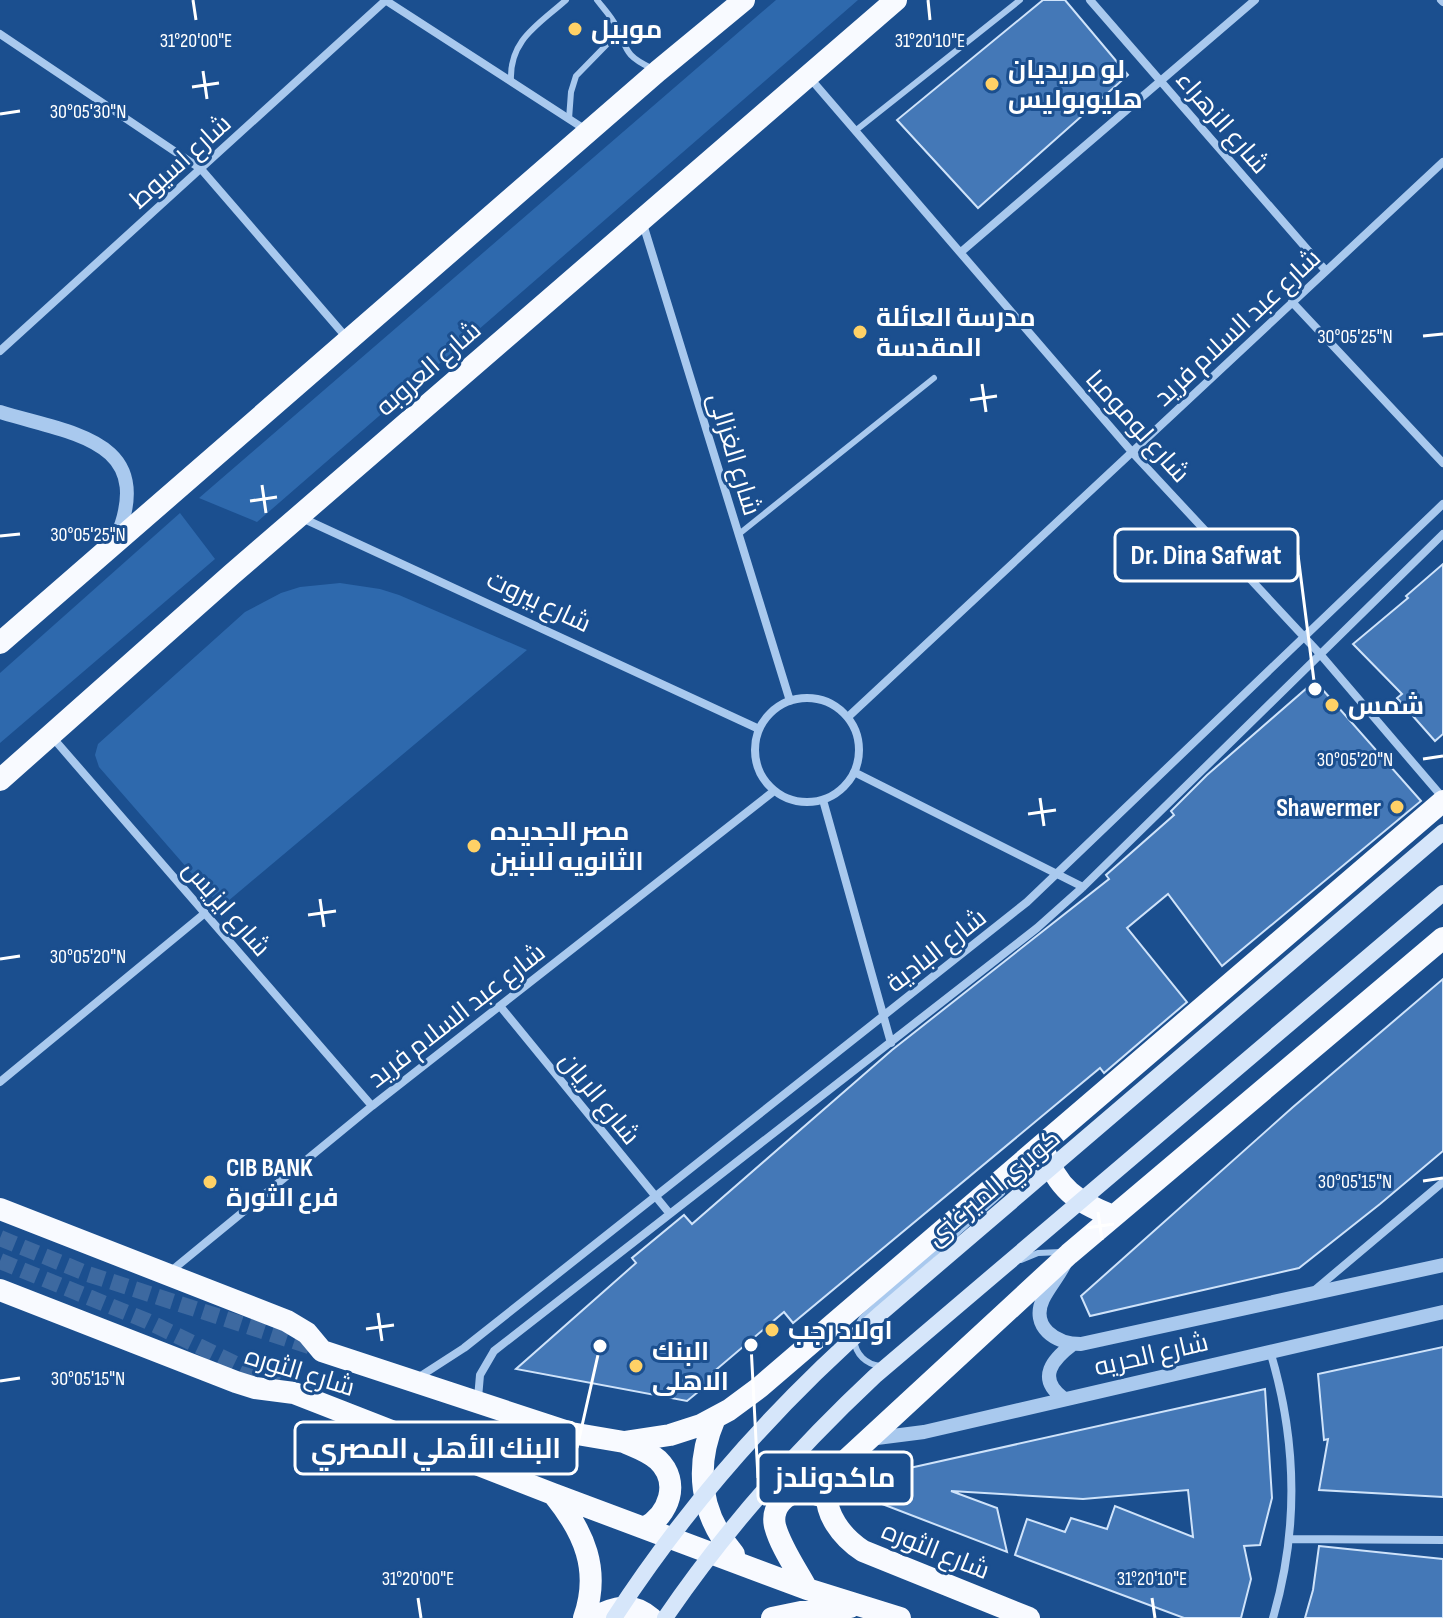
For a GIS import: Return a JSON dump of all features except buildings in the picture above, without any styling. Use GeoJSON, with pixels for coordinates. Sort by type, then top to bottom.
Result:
{"type":"FeatureCollection","features":[{"type":"Feature","properties":{"kind":"highway"},"geometry":{"type":"LineString","coordinates":[[0,643],[658,71],[744,0]]}},
{"type":"Feature","properties":{"kind":"highway","name":"شارع العروبه"},"geometry":{"type":"LineString","coordinates":[[0,780],[896,0]]}},
{"type":"Feature","properties":{"kind":"highway","name":"شارع الثوره"},"geometry":{"type":"LineString","coordinates":[[0,1209],[287,1321],[307,1333],[322,1351],[571,1433],[624,1442],[670,1435],[715,1418],[743,1401],[1443,799]]}},
{"type":"Feature","properties":{"kind":"highway"},"geometry":{"type":"LineString","coordinates":[[807,1589],[778,1533],[775,1517],[781,1502],[793,1493],[808,1492],[828,1498],[828,1486],[833,1475],[1069,1254],[1443,938]]}},
{"type":"Feature","properties":{"kind":"highway"},"geometry":{"type":"LineString","coordinates":[[1042,1145],[1050,1169],[1066,1190],[1087,1206],[1113,1216]]}},
{"type":"Feature","properties":{"kind":"highway","name":"شارع الثوره"},"geometry":{"type":"LineString","coordinates":[[0,1290],[236,1382],[294,1393],[807,1589],[900,1618]]}},
{"type":"Feature","properties":{"kind":"highway"},"geometry":{"type":"LineString","coordinates":[[715,1418],[705,1447],[704,1495],[708,1511],[723,1541],[746,1565]]}},
{"type":"Feature","properties":{"kind":"highway"},"geometry":{"type":"LineString","coordinates":[[624,1442],[655,1458],[669,1479],[668,1504],[658,1519],[644,1528]]}},
{"type":"Feature","properties":{"kind":"highway"},"geometry":{"type":"LineString","coordinates":[[553,1494],[573,1519],[588,1553],[591,1590],[584,1618]]}},
{"type":"Feature","properties":{"kind":"highway","name":"شارع الثوره"},"geometry":{"type":"LineString","coordinates":[[828,1498],[835,1522],[842,1533],[863,1551],[1029,1618]]}},
{"type":"Feature","properties":{"kind":"highway"},"geometry":{"type":"LineString","coordinates":[[593,1618],[626,1606],[642,1611],[651,1618]]}},
{"type":"Feature","properties":{"kind":"highway"},"geometry":{"type":"LineString","coordinates":[[772,1618],[863,1606]]}},
{"type":"Feature","properties":{"kind":"main road","name":"كوبري الميرغنى"},"geometry":{"type":"LineString","coordinates":[[614,1618],[671,1535],[719,1476],[833,1356],[1443,832]]}},
{"type":"Feature","properties":{"kind":"main road"},"geometry":{"type":"LineString","coordinates":[[665,1618],[698,1571],[758,1497],[883,1368],[1443,893]]}},
{"type":"Feature","properties":{"kind":"street"},"geometry":{"type":"LineString","coordinates":[[386,0],[590,133]]}},
{"type":"Feature","properties":{"kind":"street","name":"شارع اسيوط"},"geometry":{"type":"LineString","coordinates":[[0,351],[386,0]]}},
{"type":"Feature","properties":{"kind":"street","name":"شارع الزهراء"},"geometry":{"type":"LineString","coordinates":[[1090,0],[1326,271]]}},
{"type":"Feature","properties":{"kind":"street"},"geometry":{"type":"LineString","coordinates":[[961,252],[1255,0]]}},
{"type":"Feature","properties":{"kind":"street"},"geometry":{"type":"LineString","coordinates":[[0,34],[201,169],[349,341]]}},
{"type":"Feature","properties":{"kind":"street","name":"شارع لومومبا"},"geometry":{"type":"LineString","coordinates":[[808,76],[1132,452],[1320,654],[1443,799]]}},
{"type":"Feature","properties":{"kind":"street","name":"شارع عبد السلام فريد"},"geometry":{"type":"LineString","coordinates":[[848,717],[1443,162]]}},
{"type":"Feature","properties":{"kind":"street","name":"شارع الغزالى"},"geometry":{"type":"LineString","coordinates":[[642,219],[790,701]]}},
{"type":"Feature","properties":{"kind":"street"},"geometry":{"type":"LineString","coordinates":[[1292,302],[1443,463]]}},
{"type":"Feature","properties":{"kind":"street"},"geometry":{"type":"LineString","coordinates":[[0,412],[98,443],[113,455],[123,471],[127,492],[125,515],[114,544]]}},
{"type":"Feature","properties":{"kind":"street","name":"شارع البادية"},"geometry":{"type":"LineString","coordinates":[[414,1381],[464,1348],[1011,916],[1058,875],[1443,504]]}},
{"type":"Feature","properties":{"kind":"street","name":"شارع بيروت"},"geometry":{"type":"LineString","coordinates":[[299,517],[759,729]]}},
{"type":"Feature","properties":{"kind":"street","name":"شارع البادية"},"geometry":{"type":"LineString","coordinates":[[479,1403],[480,1375],[494,1351],[1037,928],[1083,887],[1443,534]]}},
{"type":"Feature","properties":{"kind":"street"},"geometry":{"type":"LineString","coordinates":[[815,699],[848,717],[859,744],[858,763],[836,794],[823,800],[798,801],[774,791],[762,776],[755,758],[759,729],[771,712],[790,701],[815,699]]}},
{"type":"Feature","properties":{"kind":"street","name":"شارع ايزيس"},"geometry":{"type":"LineString","coordinates":[[52,737],[372,1106]]}},
{"type":"Feature","properties":{"kind":"street"},"geometry":{"type":"LineString","coordinates":[[854,772],[1083,887]]}},
{"type":"Feature","properties":{"kind":"street","name":"شارع عبد السلام فريد"},"geometry":{"type":"LineString","coordinates":[[166,1275],[372,1106],[774,791]]}},
{"type":"Feature","properties":{"kind":"street"},"geometry":{"type":"LineString","coordinates":[[823,800],[891,1043]]}},
{"type":"Feature","properties":{"kind":"street"},"geometry":{"type":"LineString","coordinates":[[0,1082],[205,913]]}},
{"type":"Feature","properties":{"kind":"street","name":"شارع الريان"},"geometry":{"type":"LineString","coordinates":[[500,1006],[670,1214]]}},
{"type":"Feature","properties":{"kind":"street"},"geometry":{"type":"LineString","coordinates":[[1306,1296],[1335,1275],[1443,1182]]}},
{"type":"Feature","properties":{"kind":"street","name":"شارع الحريه"},"geometry":{"type":"LineString","coordinates":[[1069,1254],[1044,1296],[1040,1313],[1042,1325],[1052,1337],[1073,1344],[1097,1342],[1443,1265]]}},
{"type":"Feature","properties":{"kind":"street","name":"شارع الحريه"},"geometry":{"type":"LineString","coordinates":[[869,1439],[915,1434],[1443,1312]]}},
{"type":"Feature","properties":{"kind":"street"},"geometry":{"type":"LineString","coordinates":[[1063,1398],[1051,1386],[1050,1370],[1053,1362],[1073,1344]]}},
{"type":"Feature","properties":{"kind":"street"},"geometry":{"type":"LineString","coordinates":[[1270,1351],[1283,1397],[1290,1444],[1292,1491],[1290,1539],[1273,1618]]}},
{"type":"Feature","properties":{"kind":"street"},"geometry":{"type":"LineString","coordinates":[[1290,1539],[1443,1540]]}},
{"type":"Feature","properties":{"kind":"lane"},"geometry":{"type":"LineString","coordinates":[[511,81],[512,62],[519,43],[566,0]]}},
{"type":"Feature","properties":{"kind":"lane"},"geometry":{"type":"LineString","coordinates":[[597,0],[612,19],[626,52],[633,59],[658,71]]}},
{"type":"Feature","properties":{"kind":"lane"},"geometry":{"type":"LineString","coordinates":[[855,131],[1020,0]]}},
{"type":"Feature","properties":{"kind":"lane"},"geometry":{"type":"LineString","coordinates":[[569,119],[576,76],[619,32]]}},
{"type":"Feature","properties":{"kind":"lane"},"geometry":{"type":"LineString","coordinates":[[739,534],[934,378]]}},
{"type":"Feature","properties":{"kind":"lane"},"geometry":{"type":"LineString","coordinates":[[1016,1165],[1003,1193],[862,1318],[854,1336],[859,1355],[875,1366],[895,1364],[1019,1261],[1048,1251],[1069,1254]]}},
{"type":"Feature","properties":{"kind":"shaded area"},"geometry":{"type":"Polygon","coordinates":[[[776,0],[858,0],[257,522],[199,498],[776,0]]]}},
{"type":"Feature","properties":{"kind":"shaded area"},"geometry":{"type":"Polygon","coordinates":[[[180,513],[215,559],[0,743],[0,673],[180,513]]]}},
{"type":"Feature","properties":{"kind":"shaded area"},"geometry":{"type":"Polygon","coordinates":[[[340,583],[399,595],[527,650],[221,907],[99,767],[95,755],[98,744],[245,612],[281,593],[300,587],[340,583]]]}},
{"type":"Feature","properties":{"kind":"tunnel"},"geometry":{"type":"LineString","coordinates":[[0,1238],[88,1274],[321,1350]]}},
{"type":"Feature","properties":{"kind":"tunnel"},"geometry":{"type":"LineString","coordinates":[[0,1261],[147,1321],[283,1387]]}},
{"type":"Feature","properties":{"kind":"place","name":"موبيل"},"geometry":{"type":"Point","coordinates":[575,29]}},
{"type":"Feature","properties":{"kind":"place","name":"لو مريديان هليوبوليس"},"geometry":{"type":"Point","coordinates":[992,84]}},
{"type":"Feature","properties":{"kind":"place","name":"مدرسة العائلة المقدسة"},"geometry":{"type":"Point","coordinates":[860,332]}},
{"type":"Feature","properties":{"kind":"place","name":"Dr. Dina Safwat"},"geometry":{"type":"Point","coordinates":[1315,689]}},
{"type":"Feature","properties":{"kind":"place","name":"شمس"},"geometry":{"type":"Point","coordinates":[1332,705]}},
{"type":"Feature","properties":{"kind":"place","name":"Shawermer"},"geometry":{"type":"Point","coordinates":[1397,807]}},
{"type":"Feature","properties":{"kind":"place","name":"مصر الجديده الثانويه للبنين"},"geometry":{"type":"Point","coordinates":[474,846]}},
{"type":"Feature","properties":{"kind":"place","name":"CIB BANK فرع الثورة"},"geometry":{"type":"Point","coordinates":[210,1182]}},
{"type":"Feature","properties":{"kind":"place","name":"اولاد رجب"},"geometry":{"type":"Point","coordinates":[772,1330]}},
{"type":"Feature","properties":{"kind":"place","name":"ماكدونلدز"},"geometry":{"type":"Point","coordinates":[751,1345]}},
{"type":"Feature","properties":{"kind":"place","name":"البنك الأهلي المصري"},"geometry":{"type":"Point","coordinates":[600,1346]}},
{"type":"Feature","properties":{"kind":"place","name":"البنك الاهلى"},"geometry":{"type":"Point","coordinates":[636,1366]}}]}
